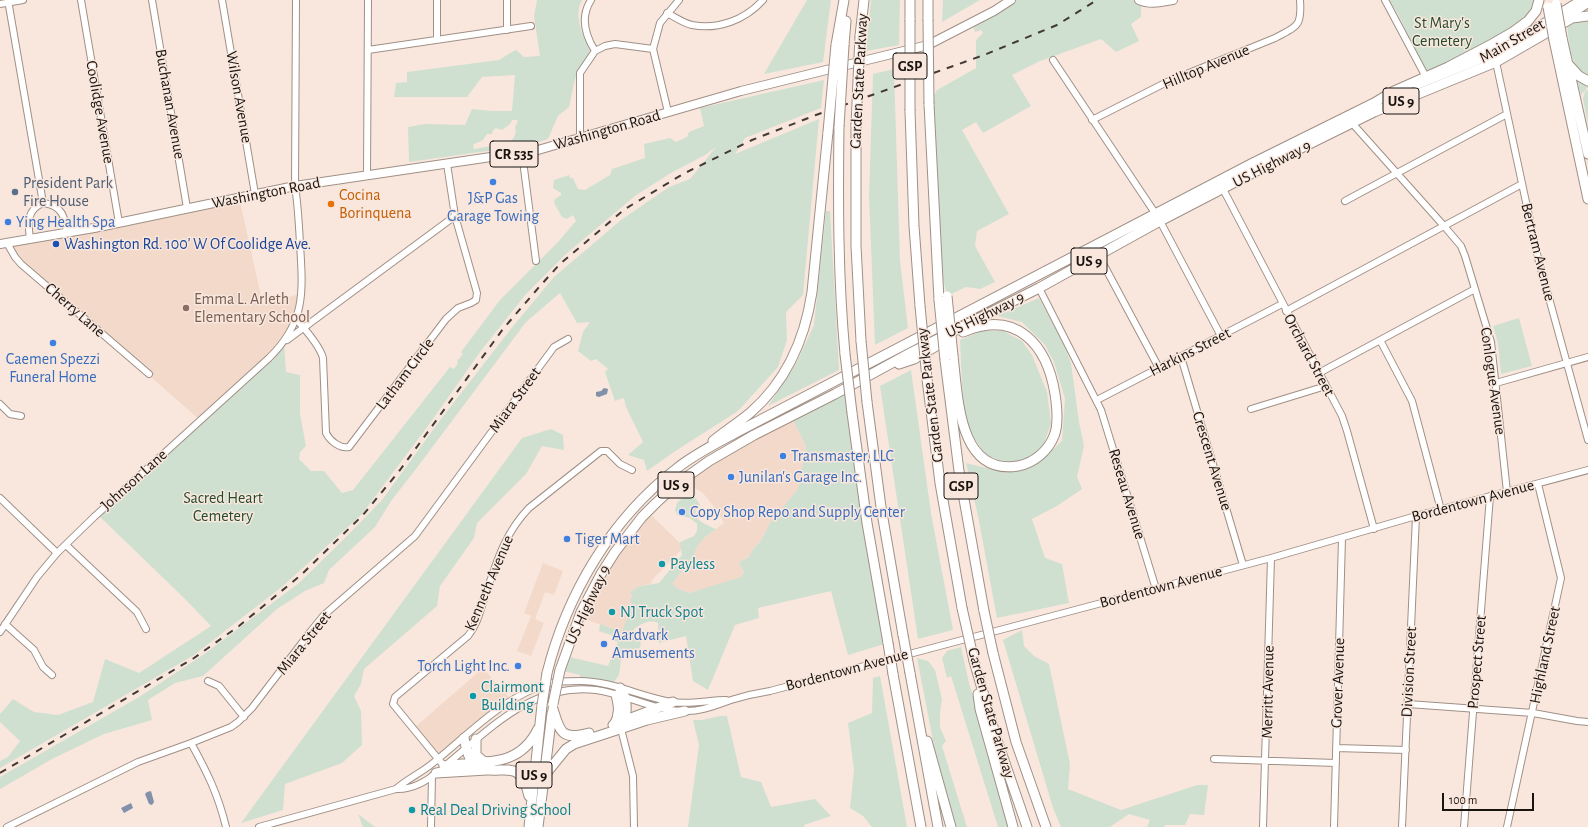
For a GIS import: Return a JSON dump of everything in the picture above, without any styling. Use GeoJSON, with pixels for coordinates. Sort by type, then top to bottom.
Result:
{"type":"FeatureCollection","features":[{"type":"Feature","properties":{"kind":"highway"},"geometry":{"type":"LineString","coordinates":[[699,453],[759,404],[781,378],[798,348],[805,327],[812,292],[828,132],[840,45],[844,0]]}},
{"type":"Feature","properties":{"kind":"highway","name":"Garden State Parkway"},"geometry":{"type":"LineString","coordinates":[[848,0],[840,45],[839,128],[839,266],[845,354],[867,523],[921,827]]}},
{"type":"Feature","properties":{"kind":"highway","name":"Garden State Parkway"},"geometry":{"type":"LineString","coordinates":[[864,0],[860,36],[856,125],[856,239],[861,341],[867,402],[881,506],[938,827]]}},
{"type":"Feature","properties":{"kind":"highway","name":"Garden State Parkway"},"geometry":{"type":"LineString","coordinates":[[910,0],[910,111],[914,226],[927,379],[940,483],[962,608],[974,661],[996,738],[1027,827]]}},
{"type":"Feature","properties":{"kind":"highway","name":"GSP"},"geometry":{"type":"LineString","coordinates":[[928,0],[929,104],[938,257],[949,358]]}},
{"type":"Feature","properties":{"kind":"highway","name":"US 9"},"geometry":{"type":"LineString","coordinates":[[1374,102],[1483,49],[1520,28],[1534,15],[1539,0]]}},
{"type":"Feature","properties":{"kind":"highway"},"geometry":{"type":"LineString","coordinates":[[1552,3],[1588,199]]}},
{"type":"Feature","properties":{"kind":"highway","name":"US 9"},"geometry":{"type":"LineString","coordinates":[[1534,40],[1572,18],[1588,16]]}},
{"type":"Feature","properties":{"kind":"highway"},"geometry":{"type":"LineString","coordinates":[[1558,39],[1567,63],[1588,154]]}},
{"type":"Feature","properties":{"kind":"highway","name":"US Highway 9"},"geometry":{"type":"LineString","coordinates":[[538,827],[553,706],[560,670],[579,617],[601,574],[625,539],[656,503],[689,475],[718,455],[912,352],[1100,256],[1158,217],[1223,189],[1352,123],[1414,95],[1496,62],[1534,40]]}},
{"type":"Feature","properties":{"kind":"highway"},"geometry":{"type":"LineString","coordinates":[[1567,63],[1579,76],[1588,81]]}},
{"type":"Feature","properties":{"kind":"highway","name":"US Highway 9"},"geometry":{"type":"LineString","coordinates":[[528,827],[547,673],[564,618],[585,576],[606,544],[625,518],[656,486],[676,469],[699,453],[1158,217],[1374,102]]}},
{"type":"Feature","properties":{"kind":"highway"},"geometry":{"type":"LineString","coordinates":[[870,375],[914,358],[974,327],[992,324],[1014,328],[1029,337],[1037,346],[1053,385],[1056,400],[1057,427],[1054,438],[1043,453],[1029,462],[1012,466],[1001,466],[990,462],[975,452],[969,442],[962,420],[949,358]]}},
{"type":"Feature","properties":{"kind":"highway","name":"Garden State Parkway"},"geometry":{"type":"LineString","coordinates":[[949,358],[960,478],[992,653],[1016,742],[1046,827]]}},
{"type":"Feature","properties":{"kind":"highway"},"geometry":{"type":"LineString","coordinates":[[974,661],[980,709],[1013,827]]}},
{"type":"Feature","properties":{"kind":"highway"},"geometry":{"type":"LineString","coordinates":[[618,691],[625,697],[627,706],[620,725]]}},
{"type":"Feature","properties":{"kind":"highway"},"geometry":{"type":"LineString","coordinates":[[618,691],[619,711],[617,720],[620,725]]}},
{"type":"Feature","properties":{"kind":"highway"},"geometry":{"type":"LineString","coordinates":[[544,776],[566,749],[574,744],[673,702]]}},
{"type":"Feature","properties":{"kind":"highway"},"geometry":{"type":"LineString","coordinates":[[553,706],[560,730],[571,736],[578,736],[685,711]]}},
{"type":"Feature","properties":{"kind":"highway"},"geometry":{"type":"LineString","coordinates":[[918,715],[932,754],[951,827]]}},
{"type":"Feature","properties":{"kind":"highway"},"geometry":{"type":"LineString","coordinates":[[434,775],[489,766],[505,759],[524,749],[532,739],[541,722]]}},
{"type":"Feature","properties":{"kind":"highway"},"geometry":{"type":"LineString","coordinates":[[464,738],[466,748],[475,764]]}},
{"type":"Feature","properties":{"kind":"highway"},"geometry":{"type":"LineString","coordinates":[[476,740],[476,755],[489,766]]}},
{"type":"Feature","properties":{"kind":"highway"},"geometry":{"type":"LineString","coordinates":[[441,762],[475,764],[514,771],[522,777],[527,787],[531,803]]}},
{"type":"Feature","properties":{"kind":"main road","name":"Washington Road"},"geometry":{"type":"LineString","coordinates":[[4,243],[68,233],[295,186],[522,153],[580,138],[770,83],[928,45],[994,11],[1011,0]]}},
{"type":"Feature","properties":{"kind":"main road"},"geometry":{"type":"LineString","coordinates":[[1139,0],[1147,3],[1173,0]]}},
{"type":"Feature","properties":{"kind":"main road","name":"Main Street"},"geometry":{"type":"LineString","coordinates":[[1374,102],[1496,53],[1581,0]]}},
{"type":"Feature","properties":{"kind":"main road","name":"Main Street"},"geometry":{"type":"LineString","coordinates":[[1534,40],[1549,28],[1588,3]]}},
{"type":"Feature","properties":{"kind":"street"},"geometry":{"type":"LineString","coordinates":[[0,4],[8,1],[23,0]]}},
{"type":"Feature","properties":{"kind":"street","name":"Coolidge Avenue"},"geometry":{"type":"LineString","coordinates":[[81,0],[119,223]]}},
{"type":"Feature","properties":{"kind":"street","name":"Buchanan Avenue"},"geometry":{"type":"LineString","coordinates":[[152,0],[188,208]]}},
{"type":"Feature","properties":{"kind":"street","name":"Wilson Avenue"},"geometry":{"type":"LineString","coordinates":[[222,0],[255,194]]}},
{"type":"Feature","properties":{"kind":"street","name":"Johnson Lane"},"geometry":{"type":"LineString","coordinates":[[284,342],[296,319],[300,306],[303,283],[298,203],[295,186],[296,0]]}},
{"type":"Feature","properties":{"kind":"street"},"geometry":{"type":"LineString","coordinates":[[367,175],[368,0]]}},
{"type":"Feature","properties":{"kind":"street"},"geometry":{"type":"LineString","coordinates":[[437,0],[437,40]]}},
{"type":"Feature","properties":{"kind":"street"},"geometry":{"type":"LineString","coordinates":[[507,0],[507,30]]}},
{"type":"Feature","properties":{"kind":"street"},"geometry":{"type":"LineString","coordinates":[[590,0],[585,16],[585,28],[589,41],[595,51]]}},
{"type":"Feature","properties":{"kind":"street"},"geometry":{"type":"LineString","coordinates":[[668,112],[653,49],[660,23],[667,12],[678,0]]}},
{"type":"Feature","properties":{"kind":"street"},"geometry":{"type":"LineString","coordinates":[[667,12],[679,20],[692,25],[708,26],[725,24],[746,14],[763,0]]}},
{"type":"Feature","properties":{"kind":"street","name":"Hilltop Avenue"},"geometry":{"type":"LineString","coordinates":[[1092,120],[1167,82],[1268,41],[1290,30],[1300,20],[1300,0]]}},
{"type":"Feature","properties":{"kind":"street"},"geometry":{"type":"LineString","coordinates":[[1385,0],[1426,77]]}},
{"type":"Feature","properties":{"kind":"street"},"geometry":{"type":"LineString","coordinates":[[8,1],[43,203]]}},
{"type":"Feature","properties":{"kind":"street"},"geometry":{"type":"LineString","coordinates":[[368,50],[531,26]]}},
{"type":"Feature","properties":{"kind":"street"},"geometry":{"type":"LineString","coordinates":[[580,138],[580,73],[595,51],[605,46],[615,44],[653,49]]}},
{"type":"Feature","properties":{"kind":"street"},"geometry":{"type":"LineString","coordinates":[[1053,60],[1158,217],[1221,336]]}},
{"type":"Feature","properties":{"kind":"street","name":"Bertram Avenue"},"geometry":{"type":"LineString","coordinates":[[1496,62],[1538,258],[1588,440]]}},
{"type":"Feature","properties":{"kind":"street"},"geometry":{"type":"LineString","coordinates":[[1345,200],[1397,174],[1507,114]]}},
{"type":"Feature","properties":{"kind":"street","name":"Conlogue Avenue"},"geometry":{"type":"LineString","coordinates":[[1352,123],[1461,246],[1491,342],[1507,492]]}},
{"type":"Feature","properties":{"kind":"street"},"geometry":{"type":"LineString","coordinates":[[522,153],[536,261]]}},
{"type":"Feature","properties":{"kind":"street","name":"Latham Circle"},"geometry":{"type":"LineString","coordinates":[[296,319],[304,327],[321,352],[323,358],[326,433],[340,446],[349,447],[446,319],[458,308],[476,300],[477,293],[455,216],[447,164]]}},
{"type":"Feature","properties":{"kind":"street"},"geometry":{"type":"LineString","coordinates":[[1286,311],[1522,184]]}},
{"type":"Feature","properties":{"kind":"street","name":"Orchard Street"},"geometry":{"type":"LineString","coordinates":[[1223,189],[1342,416],[1374,529]]}},
{"type":"Feature","properties":{"kind":"street"},"geometry":{"type":"LineString","coordinates":[[30,240],[28,224],[30,212],[43,203],[54,205],[62,212],[68,233]]}},
{"type":"Feature","properties":{"kind":"street","name":"Johnson Lane"},"geometry":{"type":"LineString","coordinates":[[0,632],[37,577],[57,553],[103,508],[269,358],[284,342],[455,216]]}},
{"type":"Feature","properties":{"kind":"street","name":"Cherry Lane"},"geometry":{"type":"LineString","coordinates":[[4,243],[21,264],[148,374]]}},
{"type":"Feature","properties":{"kind":"street"},"geometry":{"type":"LineString","coordinates":[[1100,256],[1159,368]]}},
{"type":"Feature","properties":{"kind":"street","name":"Reseau Avenue"},"geometry":{"type":"LineString","coordinates":[[1039,288],[1096,400],[1107,426],[1156,589]]}},
{"type":"Feature","properties":{"kind":"street"},"geometry":{"type":"LineString","coordinates":[[1319,373],[1475,289]]}},
{"type":"Feature","properties":{"kind":"street","name":"Harkins Street"},"geometry":{"type":"LineString","coordinates":[[1096,400],[1282,304]]}},
{"type":"Feature","properties":{"kind":"street","name":"Miara Street"},"geometry":{"type":"LineString","coordinates":[[7,827],[138,762],[231,727],[244,717],[324,615],[415,536],[554,346],[568,340]]}},
{"type":"Feature","properties":{"kind":"street"},"geometry":{"type":"LineString","coordinates":[[1380,340],[1412,401],[1441,510]]}},
{"type":"Feature","properties":{"kind":"street","name":"Crescent Avenue"},"geometry":{"type":"LineString","coordinates":[[1181,357],[1243,565]]}},
{"type":"Feature","properties":{"kind":"street"},"geometry":{"type":"LineString","coordinates":[[1496,383],[1588,357]]}},
{"type":"Feature","properties":{"kind":"street"},"geometry":{"type":"LineString","coordinates":[[1251,409],[1326,386]]}},
{"type":"Feature","properties":{"kind":"street"},"geometry":{"type":"LineString","coordinates":[[0,404],[10,414],[21,416]]}},
{"type":"Feature","properties":{"kind":"street","name":"Kenneth Avenue"},"geometry":{"type":"LineString","coordinates":[[441,762],[393,704],[395,697],[472,631],[502,547],[519,518],[529,508],[601,451],[607,451],[620,464],[632,470]]}},
{"type":"Feature","properties":{"kind":"street","name":"Bordentown Avenue"},"geometry":{"type":"LineString","coordinates":[[259,827],[396,789],[406,790],[434,775],[441,762],[464,738],[503,706],[529,691],[551,683],[581,681],[618,691],[673,702],[732,699],[770,691],[1156,589],[1271,558],[1416,516],[1588,470]]}},
{"type":"Feature","properties":{"kind":"street","name":"Highland Street"},"geometry":{"type":"LineString","coordinates":[[1507,827],[1562,578],[1538,484]]}},
{"type":"Feature","properties":{"kind":"street","name":"Prospect Street"},"geometry":{"type":"LineString","coordinates":[[1464,827],[1490,496]]}},
{"type":"Feature","properties":{"kind":"street"},"geometry":{"type":"LineString","coordinates":[[0,498],[57,553]]}},
{"type":"Feature","properties":{"kind":"street","name":"Division Street"},"geometry":{"type":"LineString","coordinates":[[1402,827],[1416,516]]}},
{"type":"Feature","properties":{"kind":"street","name":"Grover Avenue"},"geometry":{"type":"LineString","coordinates":[[1334,827],[1342,538]]}},
{"type":"Feature","properties":{"kind":"street"},"geometry":{"type":"LineString","coordinates":[[66,545],[137,612],[146,629]]}},
{"type":"Feature","properties":{"kind":"street","name":"Merritt Avenue"},"geometry":{"type":"LineString","coordinates":[[1263,827],[1271,558]]}},
{"type":"Feature","properties":{"kind":"street"},"geometry":{"type":"LineString","coordinates":[[5,624],[34,650],[43,666],[52,675]]}},
{"type":"Feature","properties":{"kind":"street"},"geometry":{"type":"LineString","coordinates":[[208,681],[219,686],[244,717]]}},
{"type":"Feature","properties":{"kind":"street","name":"Bordentown Avenue"},"geometry":{"type":"LineString","coordinates":[[396,789],[403,783],[466,748],[505,716],[540,697],[551,693],[582,690],[618,691]]}},
{"type":"Feature","properties":{"kind":"street","name":"Bordentown Avenue"},"geometry":{"type":"LineString","coordinates":[[625,697],[660,708],[685,711],[709,708],[732,699]]}},
{"type":"Feature","properties":{"kind":"street"},"geometry":{"type":"LineString","coordinates":[[1408,704],[1533,713],[1588,722]]}},
{"type":"Feature","properties":{"kind":"street"},"geometry":{"type":"LineString","coordinates":[[620,725],[633,776],[634,827]]}},
{"type":"Feature","properties":{"kind":"street"},"geometry":{"type":"LineString","coordinates":[[191,743],[210,778],[221,807],[226,827]]}},
{"type":"Feature","properties":{"kind":"street"},"geometry":{"type":"LineString","coordinates":[[1336,748],[1406,750]]}},
{"type":"Feature","properties":{"kind":"street"},"geometry":{"type":"LineString","coordinates":[[1214,759],[1336,763]]}},
{"type":"Feature","properties":{"kind":"street"},"geometry":{"type":"LineString","coordinates":[[431,827],[434,775]]}},
{"type":"Feature","properties":{"kind":"shaded area","name":"Emma L. Arleth Elementary School"},"geometry":{"type":"Polygon","coordinates":[[[239,197],[263,305],[302,293],[301,300],[284,343],[200,420],[21,264],[7,243],[239,197]]]}},
{"type":"Feature","properties":{"kind":"shaded area"},"geometry":{"type":"Polygon","coordinates":[[[791,416],[806,446],[798,490],[770,523],[761,541],[753,549],[749,557],[739,562],[744,573],[741,577],[689,593],[679,589],[672,584],[693,557],[697,547],[705,537],[724,523],[718,512],[703,493],[695,488],[686,488],[678,483],[791,416]]]}},
{"type":"Feature","properties":{"kind":"shaded area"},"geometry":{"type":"Polygon","coordinates":[[[648,512],[684,547],[651,581],[653,583],[640,586],[631,592],[633,605],[622,632],[579,617],[585,603],[648,512]]]}},
{"type":"Feature","properties":{"kind":"shaded area"},"geometry":{"type":"Polygon","coordinates":[[[543,563],[563,571],[554,595],[545,592],[535,619],[544,623],[531,656],[517,651],[531,616],[524,613],[543,563]]]}},
{"type":"Feature","properties":{"kind":"shaded area"},"geometry":{"type":"Polygon","coordinates":[[[483,668],[512,701],[438,759],[413,729],[483,668]]]}},
{"type":"Feature","properties":{"kind":"green space"},"geometry":{"type":"Polygon","coordinates":[[[537,0],[582,0],[578,13],[580,26],[590,50],[574,81],[569,107],[558,116],[548,139],[530,145],[409,162],[408,127],[425,124],[465,125],[472,109],[512,111],[515,75],[482,77],[467,97],[394,97],[396,83],[407,82],[407,72],[499,60],[516,50],[524,57],[540,56],[534,16],[537,0]],[[512,120],[510,124],[502,130],[496,128],[493,130],[492,134],[487,134],[483,140],[473,145],[474,149],[491,146],[494,147],[499,144],[509,143],[514,138],[515,127],[518,121],[512,120]]]}},
{"type":"Feature","properties":{"kind":"green space"},"geometry":{"type":"Polygon","coordinates":[[[807,0],[831,0],[823,62],[764,74],[807,0]]]}},
{"type":"Feature","properties":{"kind":"green space"},"geometry":{"type":"Polygon","coordinates":[[[871,0],[900,0],[899,45],[866,51],[871,0]]]}},
{"type":"Feature","properties":{"kind":"green space"},"geometry":{"type":"Polygon","coordinates":[[[943,0],[980,0],[942,22],[943,0]]]}},
{"type":"Feature","properties":{"kind":"green space"},"geometry":{"type":"Polygon","coordinates":[[[1011,0],[1173,0],[1141,1],[1141,17],[1131,24],[1139,41],[1116,52],[1101,39],[1040,61],[1012,75],[1031,106],[983,133],[976,122],[962,130],[1009,214],[977,231],[975,246],[995,282],[980,289],[966,287],[947,296],[938,257],[929,104],[937,90],[976,68],[976,40],[983,33],[981,30],[975,32],[972,22],[1011,0]]]}},
{"type":"Feature","properties":{"kind":"green space","name":"St Mary's Cemetery"},"geometry":{"type":"Polygon","coordinates":[[[1389,0],[1534,0],[1532,10],[1524,20],[1499,36],[1430,71],[1424,69],[1399,16],[1389,0]]]}},
{"type":"Feature","properties":{"kind":"green space"},"geometry":{"type":"Polygon","coordinates":[[[1578,20],[1588,21],[1588,77],[1577,67],[1571,53],[1567,23],[1578,20]]]}},
{"type":"Feature","properties":{"kind":"green space"},"geometry":{"type":"Polygon","coordinates":[[[894,69],[900,261],[908,328],[875,345],[869,196],[873,74],[894,69]]]}},
{"type":"Feature","properties":{"kind":"green space","name":"Sacred Heart Cemetery"},"geometry":{"type":"Polygon","coordinates":[[[824,80],[821,108],[745,138],[735,154],[819,119],[803,295],[786,312],[787,340],[778,367],[738,411],[647,471],[644,460],[628,455],[643,442],[626,407],[624,398],[615,401],[605,372],[608,369],[596,359],[591,361],[578,351],[583,332],[590,322],[577,323],[560,293],[526,322],[391,501],[375,527],[329,570],[324,583],[305,591],[277,609],[203,676],[175,683],[148,700],[152,720],[104,734],[54,758],[0,789],[0,777],[139,697],[203,655],[299,583],[382,500],[441,419],[514,325],[554,277],[621,220],[669,187],[690,179],[716,147],[705,155],[669,174],[635,196],[566,254],[526,294],[480,352],[433,419],[362,514],[283,586],[194,655],[0,768],[0,761],[8,757],[20,741],[0,722],[0,714],[13,699],[34,712],[58,715],[93,702],[105,659],[139,673],[211,626],[97,514],[284,343],[286,372],[300,375],[300,414],[306,446],[300,452],[299,459],[311,471],[324,471],[342,493],[353,490],[450,367],[454,369],[458,363],[457,361],[463,354],[461,352],[500,300],[558,242],[576,221],[573,215],[567,219],[562,217],[554,203],[555,199],[561,195],[561,193],[553,188],[554,180],[569,175],[570,178],[573,178],[578,189],[585,190],[610,175],[612,169],[645,158],[644,144],[670,138],[676,142],[687,137],[689,132],[704,126],[700,108],[824,80]]]}},
{"type":"Feature","properties":{"kind":"green space"},"geometry":{"type":"Polygon","coordinates":[[[1577,80],[1588,85],[1581,95],[1577,80]]]}},
{"type":"Feature","properties":{"kind":"green space"},"geometry":{"type":"Polygon","coordinates":[[[1588,90],[1588,125],[1583,99],[1585,91],[1588,90]]]}},
{"type":"Feature","properties":{"kind":"green space"},"geometry":{"type":"Polygon","coordinates":[[[826,211],[830,211],[839,370],[768,406],[796,364],[814,325],[826,211]]]}},
{"type":"Feature","properties":{"kind":"green space"},"geometry":{"type":"Polygon","coordinates":[[[1039,298],[1064,345],[1071,363],[1079,422],[1084,446],[1077,477],[1082,489],[1057,506],[1032,519],[1045,558],[1062,564],[1069,603],[997,618],[978,516],[966,463],[1007,473],[1035,465],[1062,441],[1065,399],[1054,362],[1045,345],[1022,322],[997,316],[1039,298]]]}},
{"type":"Feature","properties":{"kind":"green space"},"geometry":{"type":"Polygon","coordinates":[[[1519,318],[1532,366],[1501,374],[1498,343],[1493,326],[1519,318]]]}},
{"type":"Feature","properties":{"kind":"green space"},"geometry":{"type":"Polygon","coordinates":[[[982,331],[1003,331],[1022,341],[1032,355],[1047,392],[1051,423],[1043,447],[1023,461],[1000,461],[985,454],[970,432],[963,409],[960,340],[982,331]]]}},
{"type":"Feature","properties":{"kind":"green space"},"geometry":{"type":"Polygon","coordinates":[[[911,370],[931,513],[953,630],[918,639],[880,386],[911,370]]]}},
{"type":"Feature","properties":{"kind":"green space"},"geometry":{"type":"Polygon","coordinates":[[[850,386],[888,643],[848,655],[831,591],[758,608],[759,618],[735,625],[708,690],[693,681],[686,636],[659,643],[658,623],[654,622],[645,623],[634,629],[633,636],[641,641],[640,648],[635,650],[631,649],[621,660],[619,675],[611,686],[581,681],[580,675],[560,670],[565,656],[608,666],[618,642],[613,640],[614,636],[599,631],[600,624],[622,632],[632,605],[630,600],[632,596],[630,592],[640,586],[659,583],[682,555],[680,542],[694,536],[697,531],[697,524],[690,518],[677,515],[675,510],[677,503],[687,494],[693,494],[700,505],[696,510],[696,517],[716,529],[705,537],[697,547],[693,557],[672,584],[689,593],[741,577],[744,573],[739,562],[749,557],[753,549],[761,541],[770,523],[798,489],[806,446],[791,416],[850,386]]]}},
{"type":"Feature","properties":{"kind":"green space"},"geometry":{"type":"Polygon","coordinates":[[[551,429],[563,435],[564,450],[542,446],[526,474],[477,523],[474,538],[440,586],[437,606],[364,669],[361,684],[354,696],[361,711],[362,745],[342,763],[285,784],[283,810],[241,823],[522,438],[551,429]]]}},
{"type":"Feature","properties":{"kind":"green space"},"geometry":{"type":"Polygon","coordinates":[[[1022,630],[1024,646],[1034,656],[1049,664],[1070,764],[1068,789],[1121,810],[1197,785],[1208,785],[1204,815],[1190,814],[1185,825],[1165,825],[1164,827],[1147,827],[1150,820],[1129,814],[1110,827],[1061,827],[1053,808],[1003,640],[1022,630]]]}},
{"type":"Feature","properties":{"kind":"green space"},"geometry":{"type":"Polygon","coordinates":[[[961,647],[969,683],[1011,827],[998,827],[951,676],[947,678],[942,658],[947,651],[961,647]]]}},
{"type":"Feature","properties":{"kind":"green space"},"geometry":{"type":"Polygon","coordinates":[[[917,658],[928,661],[935,670],[942,699],[940,727],[946,741],[942,746],[967,827],[956,827],[955,824],[935,751],[917,658]]]}},
{"type":"Feature","properties":{"kind":"green space"},"geometry":{"type":"Polygon","coordinates":[[[880,676],[907,827],[872,827],[863,816],[850,808],[854,770],[848,723],[872,713],[873,678],[880,676]]]}},
{"type":"Feature","properties":{"kind":"green space"},"geometry":{"type":"Polygon","coordinates":[[[727,716],[741,777],[761,782],[771,807],[815,799],[831,816],[804,825],[804,827],[688,827],[699,745],[693,720],[702,720],[727,716]]]}},
{"type":"Feature","properties":{"kind":"green space"},"geometry":{"type":"Polygon","coordinates":[[[358,814],[375,827],[363,827],[358,814]]]}},
{"type":"Feature","properties":{"kind":"water"},"geometry":{"type":"Polygon","coordinates":[[[604,388],[608,389],[607,394],[599,397],[596,396],[596,392],[601,391],[604,388]]]}},
{"type":"Feature","properties":{"kind":"water"},"geometry":{"type":"Polygon","coordinates":[[[151,791],[154,802],[152,805],[149,804],[145,794],[151,791]]]}},
{"type":"Feature","properties":{"kind":"water"},"geometry":{"type":"Polygon","coordinates":[[[131,803],[133,808],[124,813],[121,808],[131,803]]]}},
{"type":"Feature","properties":{"kind":"railway"},"geometry":{"type":"LineString","coordinates":[[0,773],[194,658],[239,626],[301,575],[363,515],[400,470],[503,329],[540,286],[560,264],[625,209],[683,174],[752,140],[816,115],[984,55],[1057,25],[1097,0]]}},
{"type":"Feature","properties":{"kind":"place","name":"J&P Gas Garage Towing"},"geometry":{"type":"Point","coordinates":[493,182]}},
{"type":"Feature","properties":{"kind":"place","name":"President Park Fire House"},"geometry":{"type":"Point","coordinates":[15,192]}},
{"type":"Feature","properties":{"kind":"place","name":"Cocina Borinquena"},"geometry":{"type":"Point","coordinates":[331,204]}},
{"type":"Feature","properties":{"kind":"place","name":"Ying Health Spa"},"geometry":{"type":"Point","coordinates":[8,222]}},
{"type":"Feature","properties":{"kind":"place","name":"Washington Rd. 100' W Of Coolidge Ave."},"geometry":{"type":"Point","coordinates":[56,244]}},
{"type":"Feature","properties":{"kind":"place","name":"Emma L. Arleth Elementary School"},"geometry":{"type":"Point","coordinates":[186,308]}},
{"type":"Feature","properties":{"kind":"place","name":"Caemen Spezzi Funeral Home"},"geometry":{"type":"Point","coordinates":[53,343]}},
{"type":"Feature","properties":{"kind":"place","name":"Transmaster, LLC"},"geometry":{"type":"Point","coordinates":[783,456]}},
{"type":"Feature","properties":{"kind":"place","name":"Junilan's Garage Inc."},"geometry":{"type":"Point","coordinates":[731,477]}},
{"type":"Feature","properties":{"kind":"place","name":"Copy Shop Repo and Supply Center"},"geometry":{"type":"Point","coordinates":[682,512]}},
{"type":"Feature","properties":{"kind":"place","name":"Tiger Mart"},"geometry":{"type":"Point","coordinates":[567,539]}},
{"type":"Feature","properties":{"kind":"place","name":"Payless"},"geometry":{"type":"Point","coordinates":[662,564]}},
{"type":"Feature","properties":{"kind":"place","name":"NJ Truck Spot"},"geometry":{"type":"Point","coordinates":[612,612]}},
{"type":"Feature","properties":{"kind":"place","name":"Aardvark Amusements"},"geometry":{"type":"Point","coordinates":[604,644]}},
{"type":"Feature","properties":{"kind":"place","name":"Torch Light Inc."},"geometry":{"type":"Point","coordinates":[518,666]}},
{"type":"Feature","properties":{"kind":"place","name":"Clairmont Building"},"geometry":{"type":"Point","coordinates":[473,696]}},
{"type":"Feature","properties":{"kind":"place","name":"Real Deal Driving School"},"geometry":{"type":"Point","coordinates":[412,810]}}]}
